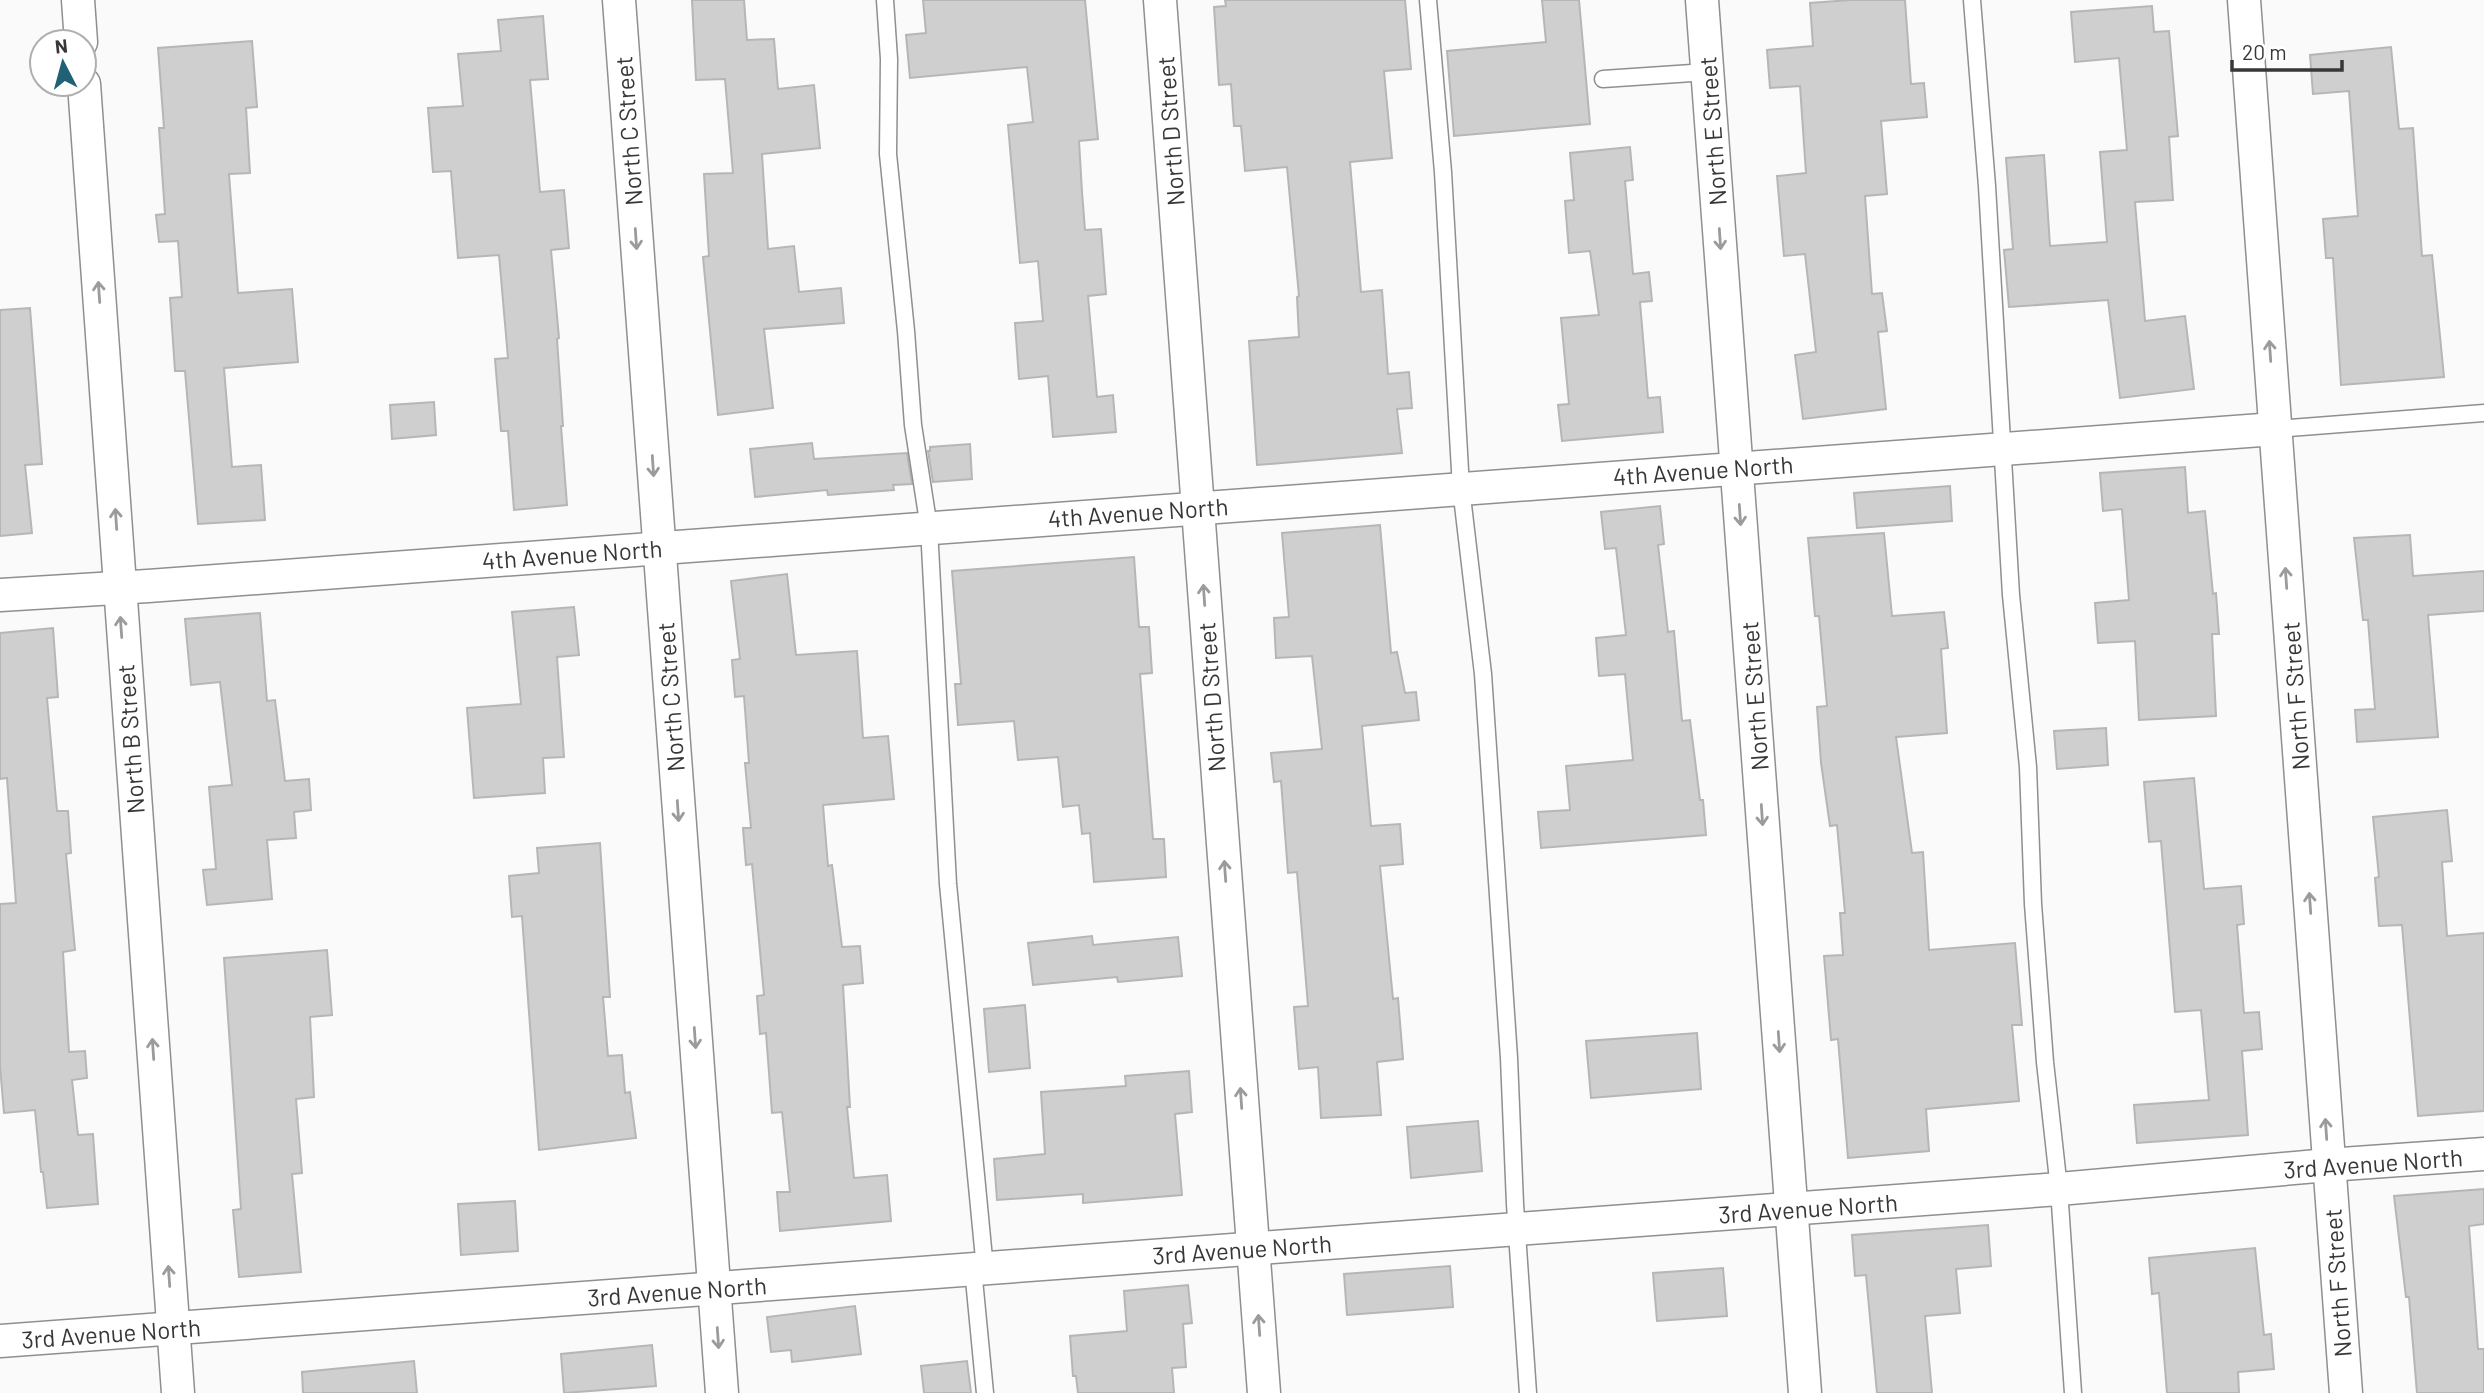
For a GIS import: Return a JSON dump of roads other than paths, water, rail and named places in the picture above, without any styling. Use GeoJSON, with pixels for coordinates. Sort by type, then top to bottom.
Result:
{"type":"FeatureCollection","features":[{"type":"Feature","properties":{"kind":"street"},"geometry":{"type":"LineString","coordinates":[[78,0],[80,28]]}},
{"type":"Feature","properties":{"kind":"street","name":"North C Street"},"geometry":{"type":"LineString","coordinates":[[619,0],[722,1393]]}},
{"type":"Feature","properties":{"kind":"street","name":"North D Street"},"geometry":{"type":"LineString","coordinates":[[1160,0],[1264,1393]]}},
{"type":"Feature","properties":{"kind":"street","name":"North E Street"},"geometry":{"type":"LineString","coordinates":[[1702,0],[1805,1393]]}},
{"type":"Feature","properties":{"kind":"street","name":"North F Street"},"geometry":{"type":"LineString","coordinates":[[2244,0],[2346,1393]]}},
{"type":"Feature","properties":{"kind":"street","name":"North B Street"},"geometry":{"type":"LineString","coordinates":[[85,98],[178,1393]]}},
{"type":"Feature","properties":{"kind":"street","name":"4th Avenue North"},"geometry":{"type":"LineString","coordinates":[[0,595],[2275,429]]}},
{"type":"Feature","properties":{"kind":"street","name":"3rd Avenue North"},"geometry":{"type":"LineString","coordinates":[[0,1341],[2059,1189],[2484,1154]]}},
{"type":"Feature","properties":{"kind":"lane"},"geometry":{"type":"LineString","coordinates":[[885,0],[889,59],[888,154],[913,425],[929,528],[948,884],[979,1269],[985,1393]]}},
{"type":"Feature","properties":{"kind":"lane"},"geometry":{"type":"LineString","coordinates":[[1428,0],[1443,172],[1461,488],[1483,674],[1528,1393]]}},
{"type":"Feature","properties":{"kind":"lane"},"geometry":{"type":"LineString","coordinates":[[1972,0],[1989,214],[2011,595],[2028,767],[2033,904],[2044,1049],[2059,1189],[2073,1393]]}},
{"type":"Feature","properties":{"kind":"lane"},"geometry":{"type":"LineString","coordinates":[[1603,79],[1707,72]]}},
{"type":"Feature","properties":{"kind":"lane"},"geometry":{"type":"LineString","coordinates":[[2275,429],[2484,414]]}}]}
